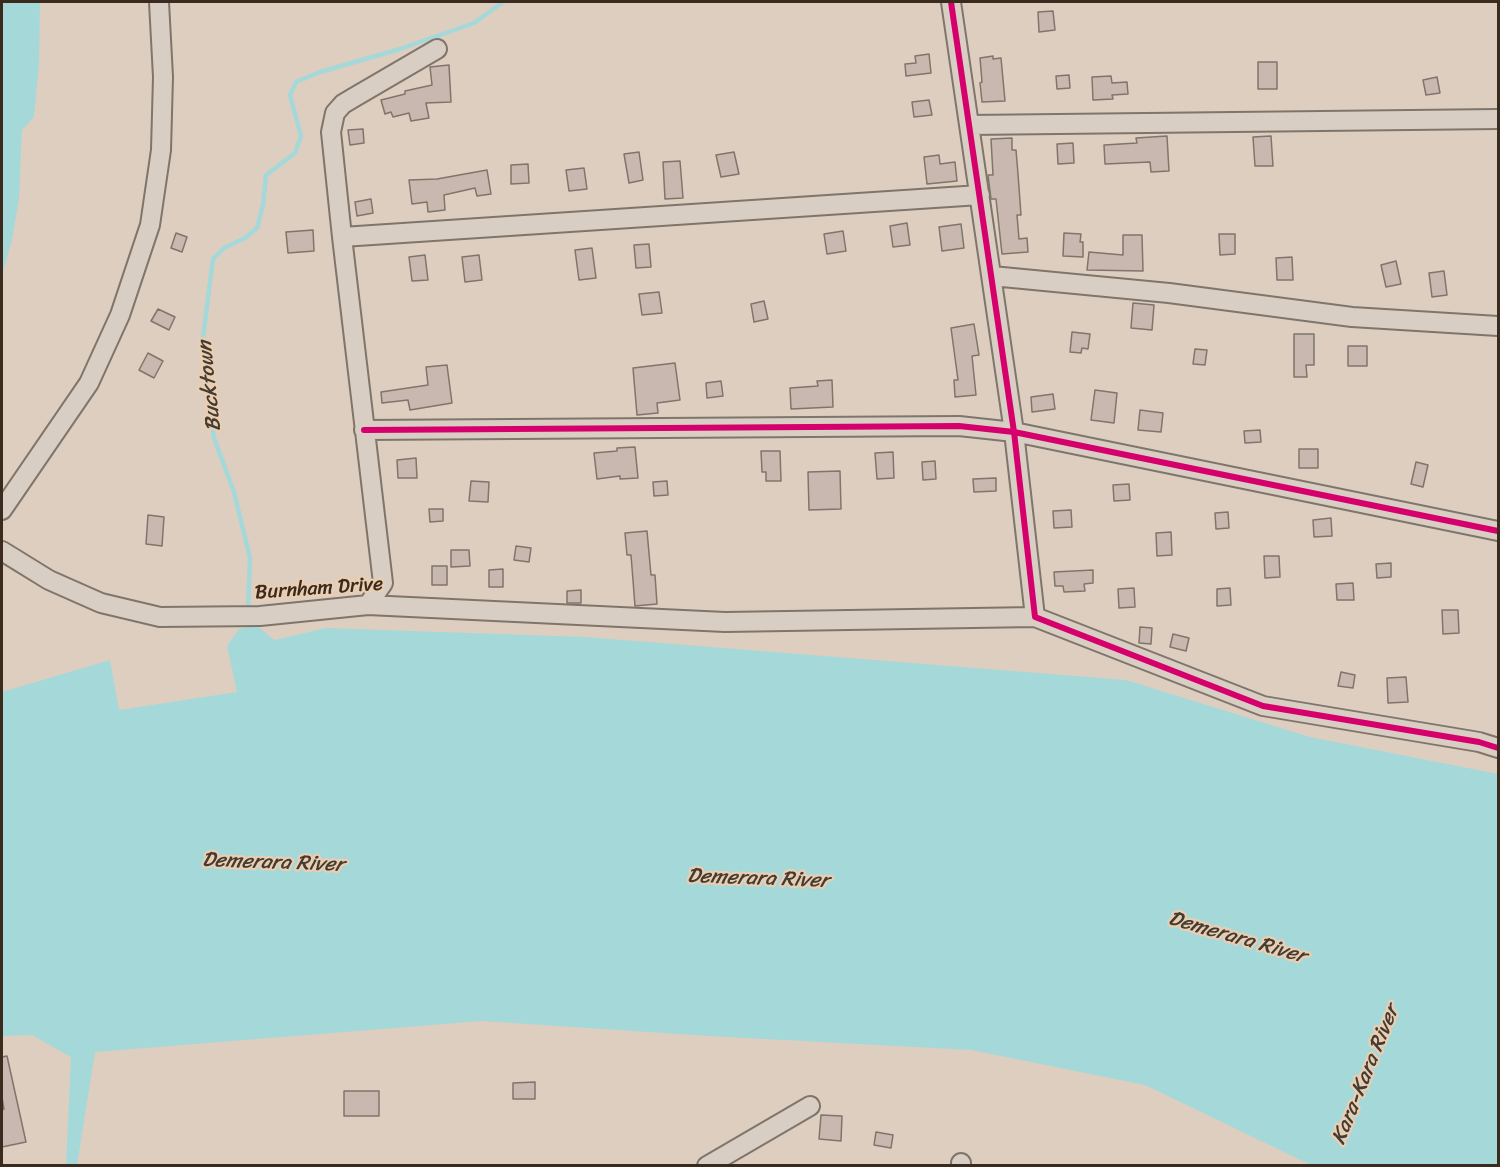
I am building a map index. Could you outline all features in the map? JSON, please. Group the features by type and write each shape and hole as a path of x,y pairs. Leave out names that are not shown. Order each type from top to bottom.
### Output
{"street":[{"path":"2,510 89,383 120,315 150,225 161,150 163,77 159,2"},
{"path":"951,2 1014,432 1035,617 1263,706 1479,742 1498,748"},
{"path":"368,605 383,583 331,144 332,121 335,113 343,104 437,49"},
{"path":"970,125 1498,119"},
{"path":"342,237 980,195"},
{"path":"992,276 1169,293 1352,317 1498,327"},
{"path":"364,430 959,426 1014,432 1498,531"},
{"name":"Burnham Drive","path":"2,551 49,580 101,603 160,617 260,616 368,605 725,622 1035,617"},
{"path":"707,1166 810,1106"}],"water":[{"path":"2,2 40,2 39,62 34,117 22,130 19,198 12,240 2,275"},
{"path":"259,627 274,640 326,628 585,637 1126,680 1310,737 1498,774 1498,1165 1311,1165 1145,1085 971,1050 482,1021 95,1052 77,1165 66,1165 71,1057 32,1035 2,1036 2,692 110,660 119,710 237,692 227,646 239,629"}],"building":[{"path":"1053,11 1055,30 1039,32 1038,12"},
{"path":"929,54 931,73 906,76 905,64 916,63 915,56"},
{"path":"993,56 993,59 1001,58 1005,101 982,102 980,58"},
{"path":"1258,62 1277,62 1277,89 1258,89"},
{"path":"449,65 451,102 426,103 429,118 411,121 409,113 393,117 391,112 385,114 381,100 405,94 405,91 432,85 430,67"},
{"path":"1069,75 1070,88 1057,89 1056,76"},
{"path":"1111,76 1112,83 1127,82 1128,94 1112,95 1113,99 1093,100 1092,77"},
{"path":"1437,77 1440,93 1426,95 1423,80"},
{"path":"929,100 932,115 914,117 912,102"},
{"path":"363,129 364,143 350,145 348,130"},
{"path":"1167,136 1169,171 1151,172 1150,162 1105,164 1104,145 1137,143 1136,138"},
{"path":"1271,136 1273,166 1255,166 1253,137"},
{"path":"1012,138 1012,150 1016,150 1021,215 1017,215 1019,239 1027,238 1028,252 1002,254 996,199 991,199 988,175 993,175 991,139"},
{"path":"1073,143 1074,163 1058,164 1057,144"},
{"path":"639,152 643,180 629,183 624,154"},
{"path":"734,152 739,174 721,177 716,155"},
{"path":"939,155 940,164 955,162 957,181 927,184 924,157"},
{"path":"680,161 683,198 665,199 663,162"},
{"path":"528,164 529,183 511,184 511,165"},
{"path":"584,168 587,189 569,191 566,170"},
{"path":"487,170 491,194 477,196 475,188 444,195 445,210 428,212 427,202 412,204 409,180 437,179"},
{"path":"371,199 373,213 357,216 355,202"},
{"path":"907,223 910,245 893,247 890,226"},
{"path":"961,224 964,248 942,251 939,227"},
{"path":"313,230 314,251 288,253 286,232"},
{"path":"843,231 846,251 827,254 824,234"},
{"path":"176,233 187,237 182,252 171,248"},
{"path":"1064,233 1081,234 1083,257 1063,256"},
{"path":"1219,234 1235,234 1235,254 1220,255"},
{"path":"1123,235 1142,235 1143,271 1087,270 1089,252 1123,255"},
{"path":"649,244 651,267 636,268 634,245"},
{"path":"592,248 596,278 579,280 575,250"},
{"path":"425,255 428,280 412,281 409,257"},
{"path":"479,255 482,280 465,282 462,257"},
{"path":"1292,257 1293,280 1277,280 1276,258"},
{"path":"1396,261 1401,284 1386,287 1381,265"},
{"path":"1444,271 1447,295 1432,297 1429,273"},
{"path":"659,292 662,313 642,315 639,294"},
{"path":"764,301 768,319 754,322 751,304"},
{"path":"1133,303 1154,305 1152,330 1131,328"},
{"path":"158,309 175,317 169,330 151,321"},
{"path":"974,324 979,355 972,356 976,395 955,397 954,380 958,380 951,328"},
{"path":"1072,332 1090,334 1088,349 1082,348 1081,353 1070,352"},
{"path":"1294,334 1314,334 1314,365 1306,365 1307,377 1294,377"},
{"path":"1348,346 1367,346 1367,366 1348,366"},
{"path":"1195,349 1207,350 1205,365 1193,364"},
{"path":"148,353 163,361 154,378 139,370"},
{"path":"675,363 680,400 657,403 658,413 637,415 633,368"},
{"path":"447,365 452,403 410,410 408,400 382,403 381,392 428,385 426,367"},
{"path":"832,380 833,407 791,409 790,388 818,386 817,381"},
{"path":"721,381 723,396 707,398 706,383"},
{"path":"1095,390 1117,393 1114,423 1091,420"},
{"path":"1053,394 1055,409 1032,412 1031,397"},
{"path":"1140,410 1163,413 1161,432 1138,430"},
{"path":"1260,430 1261,442 1245,443 1244,431"},
{"path":"635,447 638,478 620,479 620,476 597,479 594,453"},
{"path":"1299,449 1318,449 1318,468 1299,468"},
{"path":"761,451 780,451 781,481 766,481 766,472 762,472"},
{"path":"893,452 894,478 877,479 875,453"},
{"path":"416,458 417,478 398,478 397,460"},
{"path":"935,461 936,479 923,480 922,462"},
{"path":"1416,462 1428,465 1423,487 1411,484"},
{"path":"840,471 841,509 809,510 808,472"},
{"path":"996,478 996,491 974,492 973,479"},
{"path":"471,481 489,482 488,502 469,501"},
{"path":"667,481 668,495 654,496 653,482"},
{"path":"1129,484 1130,500 1114,501 1113,485"},
{"path":"429,509 443,509 443,521 430,522"},
{"path":"1071,510 1072,527 1054,528 1053,511"},
{"path":"1228,512 1229,528 1216,529 1215,513"},
{"path":"148,515 164,517 162,546 146,544"},
{"path":"1331,518 1332,536 1314,537 1313,520"},
{"path":"647,531 651,575 655,575 657,604 635,606 631,555 627,555 625,533"},
{"path":"1171,532 1172,555 1157,556 1156,533"},
{"path":"516,546 531,548 529,562 514,560"},
{"path":"451,550 469,550 470,566 451,567"},
{"path":"1264,556 1279,556 1280,577 1265,578"},
{"path":"1391,563 1391,577 1377,578 1376,564"},
{"path":"432,566 447,566 447,585 432,585"},
{"path":"503,569 503,587 489,587 489,570"},
{"path":"1093,570 1093,583 1084,584 1085,591 1064,592 1063,586 1055,586 1054,572"},
{"path":"1353,583 1354,600 1337,600 1336,584"},
{"path":"1134,588 1135,607 1119,608 1118,589"},
{"path":"1230,588 1231,605 1217,606 1217,589"},
{"path":"581,590 581,603 567,603 567,591"},
{"path":"1442,610 1458,610 1459,633 1443,634"},
{"path":"1140,627 1152,628 1151,644 1139,643"},
{"path":"1173,634 1189,638 1186,651 1170,647"},
{"path":"1341,672 1355,675 1353,688 1338,686"},
{"path":"1406,677 1408,702 1388,703 1387,678"},
{"path":"7,1056 26,1142 2,1147 2,1110 4,1109 2,1057"},
{"path":"535,1082 535,1099 513,1099 513,1083"},
{"path":"344,1091 379,1091 379,1116 344,1116"},
{"path":"821,1115 842,1116 841,1141 819,1139"},
{"path":"876,1132 893,1135 891,1148 874,1145"}],"waterway":[{"name":"Bucktown","path":"248,613 250,558 234,492 214,438 202,345 213,259 224,248 245,238 257,228 263,205 266,175 295,153 301,136 290,95 296,82 320,72 400,49 474,23 503,2"}],"cycle path":[{"path":"951,2 1014,432 1035,617 1263,706 1479,742 1498,748"},
{"path":"364,430 959,426 1014,432 1498,531"}],"water label":[{"name":"Demerara River","path":"273,863"},
{"name":"Demerara River","path":"758,879"},
{"name":"Demerara River","path":"1237,938"},
{"name":"Kara-Kara River","path":"1366,1075"}]}
